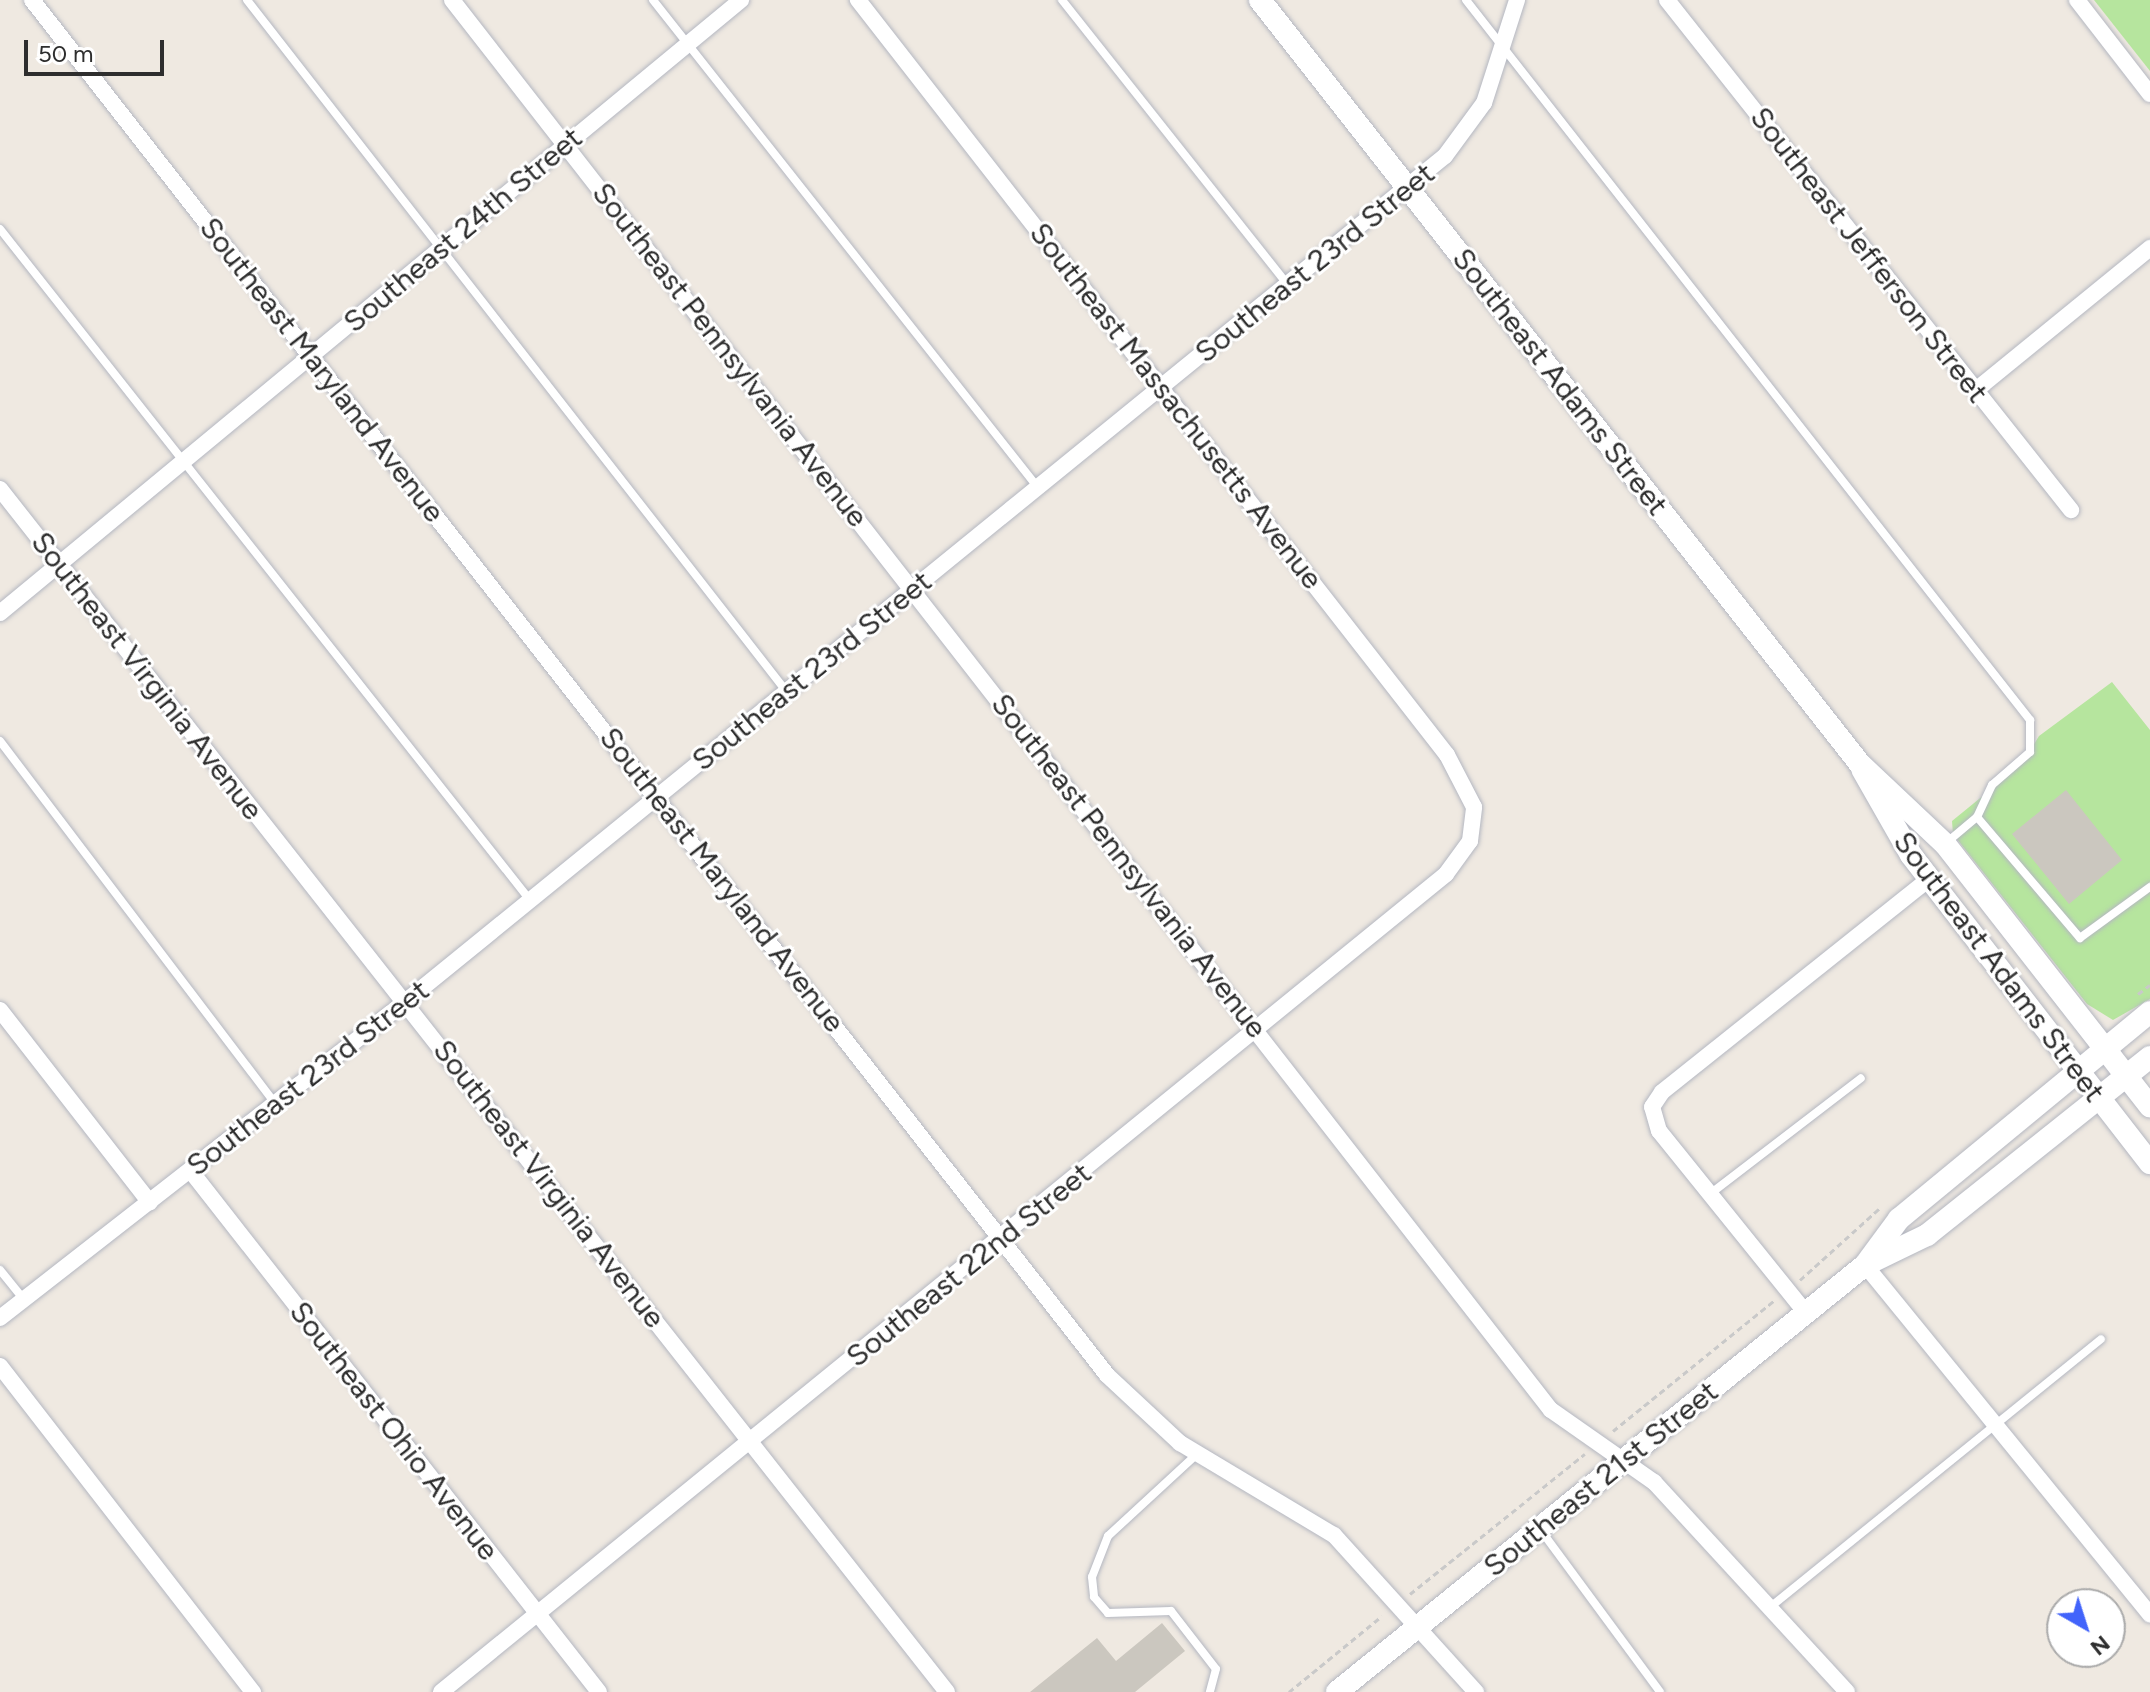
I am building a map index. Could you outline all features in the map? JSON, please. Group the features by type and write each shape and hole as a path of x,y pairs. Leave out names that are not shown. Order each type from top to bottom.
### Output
{"main road":[{"name":"Southeast Adams Street","path":"1260,0 1860,764 1945,844 2150,1106"},
{"name":"Southeast Adams Street","path":"1860,764 1880,809 1929,879 2150,1163"},
{"name":"Southeast 21st Street","path":"1865,1265 1899,1219 2150,1012"},
{"name":"Southeast 21st Street","path":"1337,1692 1865,1265 1927,1235 2150,1057"}],"street":[{"name":"Southeast Maryland Avenue","path":"32,0 1124,1394 1197,1454 1302,1511 1420,1626 1476,1692"},
{"name":"Southeast Pennsylvania Avenue","path":"452,0 1551,1410 1699,1526 1768,1610 1847,1692"},
{"name":"Southeast 24th Street","path":"0,613 741,0"},
{"name":"Southeast Massachusetts Avenue","path":"858,0 1447,755 1469,789 1474,821"},
{"name":"Southeast 23rd Street","path":"0,1318 405,1002 1408,188 1465,133 1503,47 1517,0"},
{"name":"Southeast Jefferson Street","path":"1667,0 2071,510"},
{"path":"2077,0 2150,94"},
{"path":"1976,390 2150,248"},
{"name":"Southeast Virginia Avenue","path":"0,489 947,1692"},
{"name":"Southeast 22nd Street","path":"441,1692 1003,1239 1255,1028 1454,867 1474,821"},
{"path":"1806,1313 1653,1121 1662,1092 1929,879"},
{"path":"0,1010 150,1203"},
{"name":"Southeast Ohio Avenue","path":"190,1170 599,1692"},
{"path":"1865,1265 2150,1614"},
{"path":"0,1366 253,1692"}],"lane":[{"path":"247,0 786,691"},
{"path":"653,0 1039,489"},
{"path":"1062,0 1288,285"},
{"path":"1466,0 2030,720 2030,752 1992,785 1977,817 1945,844"},
{"path":"0,229 530,900"},
{"path":"0,741 275,1103"},
{"path":"1977,817 2080,938 2150,887"},
{"path":"1710,1194 1861,1078"},
{"path":"0,1270 24,1300"},
{"path":"1768,1610 1997,1427 2101,1339"},
{"path":"1197,1454 1108,1536 1092,1577 1094,1597 1108,1613 1171,1611 1216,1669 1210,1692"},
{"path":"1539,1529 1660,1692"}],"path":[{"path":"2129,1002 2150,985"},
{"path":"1289,1692 1788,1289 1893,1197"}],"green space":[{"path":"2094,0 2150,0 2150,71"},
{"path":"2112,682 2150,730 2150,999 2113,1020 2087,1004 1953,834 1952,821 2022,764 2039,736"}],"building":[{"path":"2066,790 2122,860 2069,904 2012,834"},
{"path":"1162,1623 1185,1651 1135,1692 1030,1692 1097,1638 1116,1661"}]}
